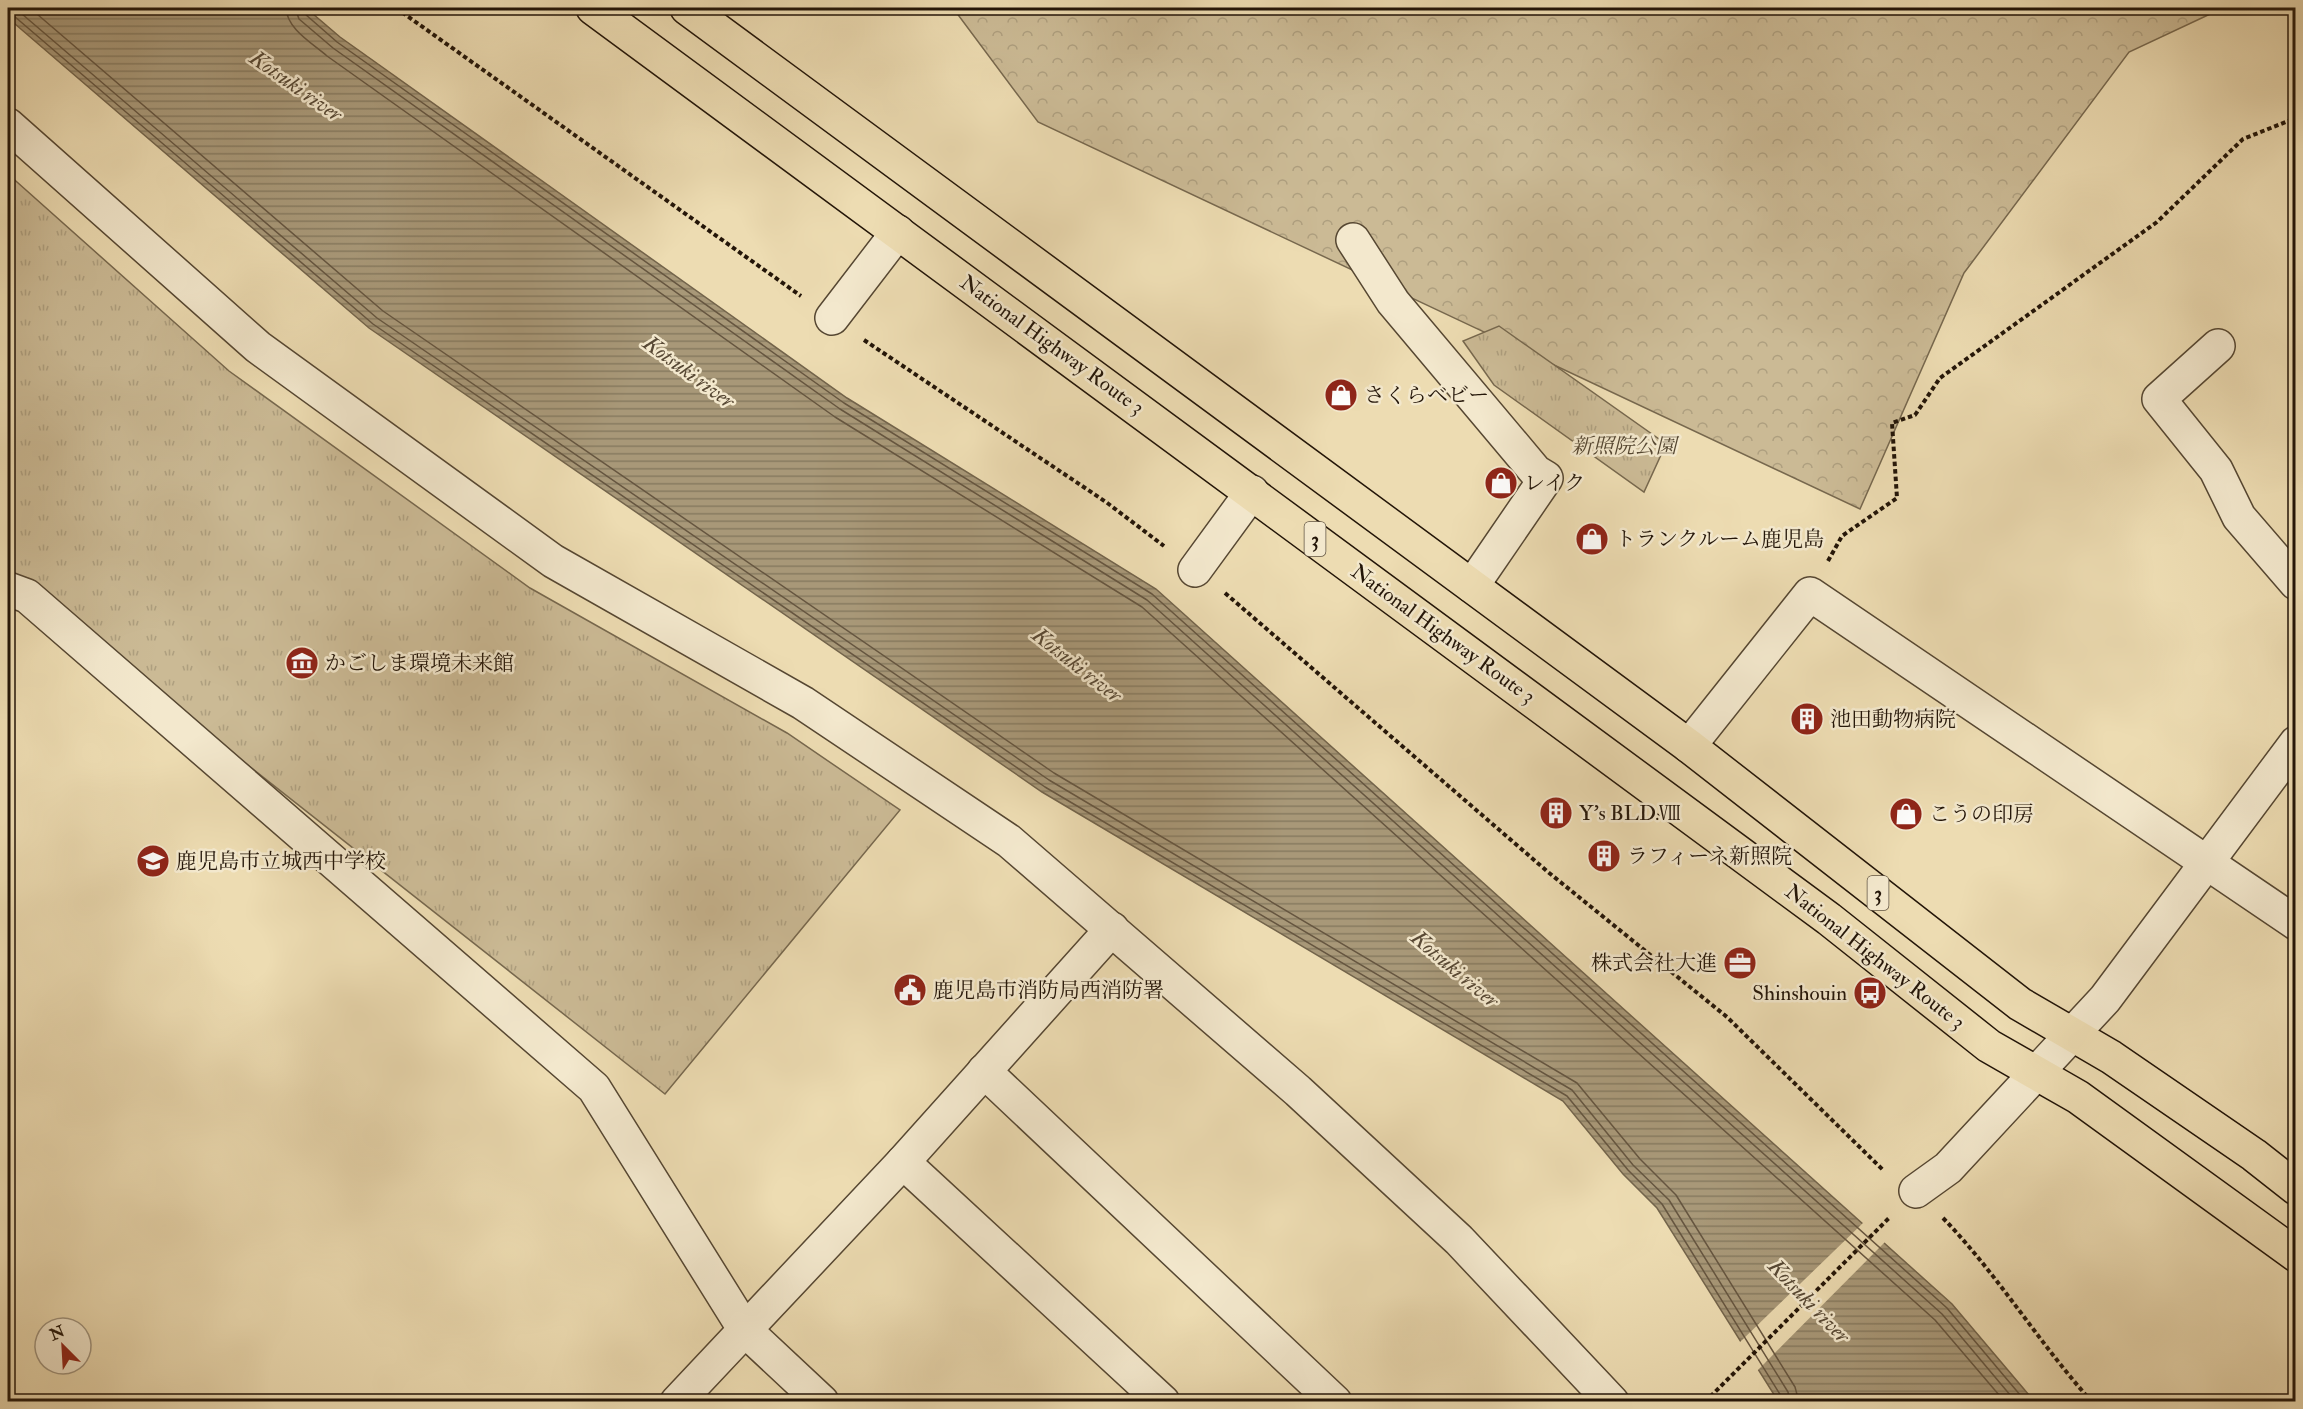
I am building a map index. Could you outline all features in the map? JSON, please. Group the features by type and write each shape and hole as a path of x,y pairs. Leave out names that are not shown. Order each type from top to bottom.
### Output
{"highway":[{"name":"National Highway Route 3","path":"593,8 1829,919 1989,1046 2078,1097 2295,1255"},
{"name":"3","path":"687,8 1689,746 2020,1004 2111,1057 2254,1155 2295,1188"}],"street":[{"path":"8,125 258,346 553,561 803,703 1010,841 1298,1091 1459,1240 1612,1401"},
{"path":"832,318 898,232"},
{"path":"1353,240 1393,302 1536,472 1545,478 1472,586"},
{"path":"2218,346 2159,399 2216,470 2239,517 2295,582"},
{"path":"1195,570 1252,492"},
{"path":"8,589 27,596 594,1088 745,1330 822,1401"},
{"path":"1689,746 1810,594 2295,923"},
{"path":"1916,1191 1948,1167 2105,999 2295,743"},
{"path":"676,1401 903,1162 1112,928"},
{"path":"984,1071 1335,1401"},
{"path":"903,1162 1163,1401"}],"path":[{"path":"396,8 832,318 1106,502 1195,570 1293,651 1548,872 1727,1017"},
{"path":"1810,594 1842,536 1897,498 1892,423 1915,415 1940,378 2157,222 2243,139 2295,118"},
{"path":"1705,1401 1916,1191"}],"green space":[{"path":"953,8 2223,8 2129,52 1964,273 1860,509 1038,122"},
{"path":"8,174 229,371 530,588 787,733 900,810 665,1094 8,576"},
{"name":"新照院公園","path":"1499,326 1666,444 1644,492 1494,385 1463,341"}],"water":[{"name":"Kotsuki river","path":"8,8 306,8 340,37 847,398 1156,589 1952,1304 2034,1401 1778,1401 1657,1208 1623,1174 1563,1101 1042,792 369,328 8,18"}],"pier":[{"path":"1864,1222 1886,1241 1756,1372 1738,1344"}],"place":[{"name":"さくらベビー","path":"1341,395"},
{"name":"レイク","path":"1501,483"},
{"name":"トランクルーム鹿児島","path":"1592,539"},
{"name":"かごしま環境未来館","path":"302,663"},
{"name":"池田動物病院","path":"1807,719"},
{"name":"Y's BLD.Ⅷ","path":"1556,813"},
{"name":"こうの印房","path":"1906,814"},
{"name":"ラフィーネ新照院","path":"1604,856"},
{"name":"鹿児島市立城西中学校","path":"153,861"},
{"name":"株式会社大進","path":"1740,963"},
{"name":"鹿児島市消防局西消防署","path":"910,990"},
{"name":"Shinshouin","path":"1870,993"}]}
